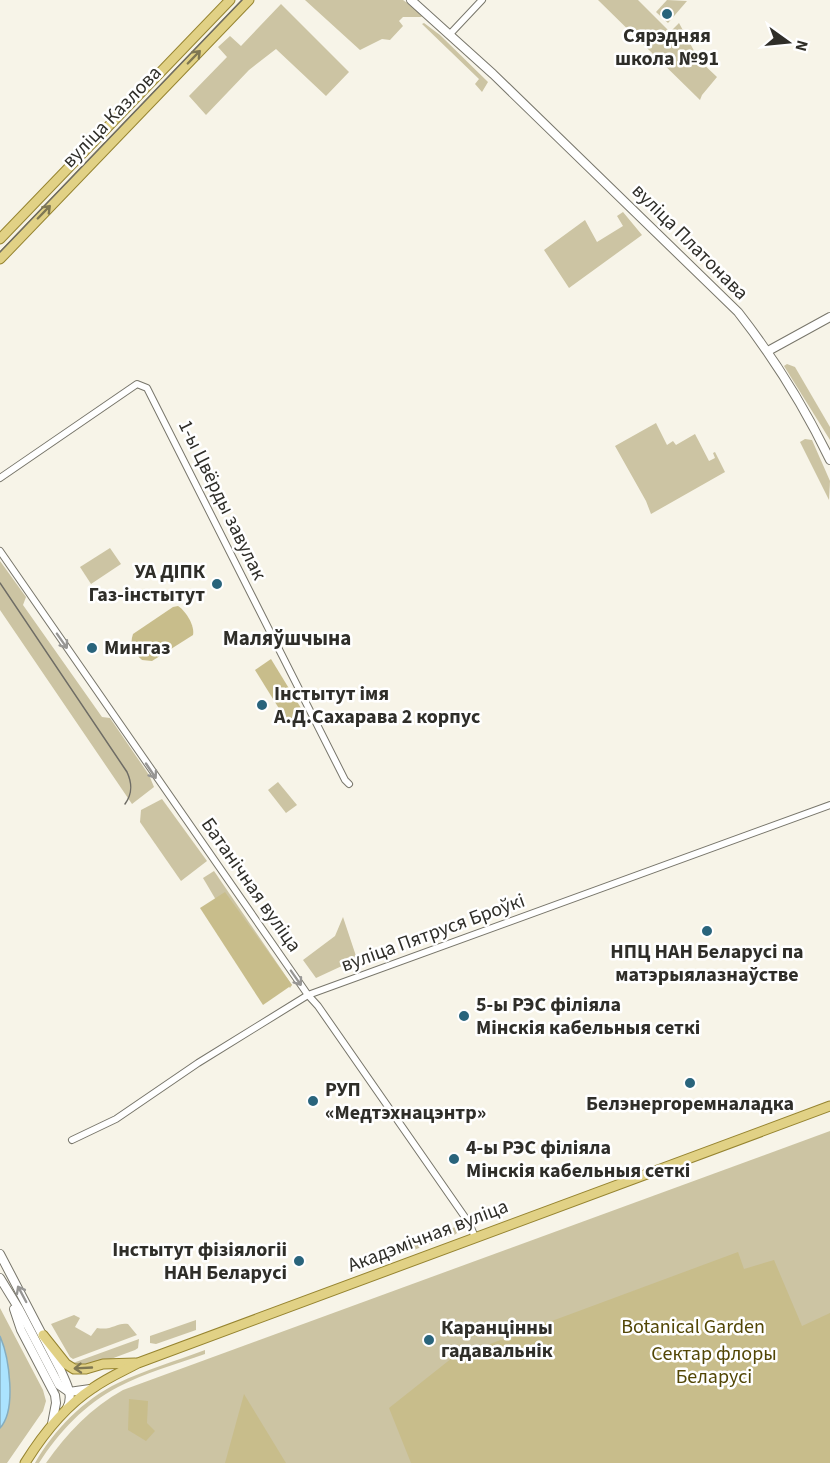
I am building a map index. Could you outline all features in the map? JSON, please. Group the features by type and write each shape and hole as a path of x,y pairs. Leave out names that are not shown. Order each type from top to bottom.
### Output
{"main road":[{"name":"вуліца Казлова","path":"0,239 230,0"},
{"name":"вуліца Казлова","path":"0,258 249,0"},
{"name":"вуліца Платонава","path":"411,0 451,33"},
{"name":"вуліца Платонава","path":"418,0 738,312 768,351 816,431 830,460"},
{"name":"Акадэмічная вуліца","path":"25,1463 52,1424 68,1408 93,1388 138,1363 830,1107"},
{"path":"0,1254 43,1335 69,1392 68,1408"},
{"path":"0,1278 59,1385 69,1392 93,1388"},
{"path":"9,1295 21,1330 55,1395 56,1403 52,1424"},
{"path":"43,1335 66,1364 74,1369 86,1369 103,1364 138,1363"}],"street":[{"path":"451,33 482,0"},
{"path":"768,351 830,317"},
{"name":"1-ы Цвёрды завулак","path":"0,478 137,384 147,388 349,784"},
{"name":"Батанічная вуліца","path":"0,551 469,1223 475,1237"},
{"name":"вуліца Пятруся Броўкі","path":"72,1140 116,1119 189,1069 308,995 830,805"}],"green space":[{"path":"305,0 403,0 424,15 403,17 399,21 403,26 390,40 382,39 360,50"},
{"path":"598,0 638,0 670,32 679,23 699,60 717,77 700,100"},
{"path":"667,0 687,1 668,23 656,12"},
{"path":"281,4 349,72 326,96 276,49 249,70 206,115 189,96 227,57 218,47 230,36 241,46"},
{"path":"424,23 440,35 488,82 482,92 475,84 479,79 422,24"},
{"path":"623,212 642,235 569,288 544,250 585,220 597,242 623,226 617,216"},
{"path":"787,364 795,367 830,427 830,440 784,366"},
{"path":"656,423 667,445 673,441 676,445 695,434 709,461 715,458 713,453 715,452 725,472 651,514 615,446"},
{"path":"805,439 812,440 830,481 829,500 800,442"},
{"path":"110,548 121,564 91,584 80,567"},
{"path":"0,561 26,597 23,605 102,717 110,718 149,775 154,787 132,804 0,610"},
{"path":"178,606 189,619 193,627 193,635 152,661 142,660 133,648 133,634"},
{"path":"271,659 304,713 288,723 255,670"},
{"path":"278,782 297,805 286,813 268,790"},
{"path":"162,799 207,861 181,881 140,822 141,810"},
{"path":"214,871 292,985 290,988 216,900 203,878"},
{"path":"225,892 292,985 263,1005 200,908"},
{"path":"343,917 357,959 316,978 303,960 335,936"},
{"name":"Botanical Garden","path":"830,1131 830,1463 46,1463 80,1422 123,1390"},
{"path":"458,1226 459,1230 456,1234 411,1251 409,1244"},
{"name":"Сектар флоры Беларусі","path":"738,1252 744,1269 774,1260 802,1326 830,1313 830,1463 411,1463 389,1408 452,1358"},
{"path":"0,1308 43,1390 46,1401 43,1411 7,1463 0,1463 0,1428 6,1419 9,1381 6,1354 0,1336"},
{"path":"74,1315 80,1318 75,1327 91,1336 97,1328 124,1324 128,1324 137,1335 73,1359 51,1324"},
{"path":"196,1320 196,1330 156,1344 150,1343 150,1336"},
{"path":"139,1339 138,1348 135,1350 100,1363 73,1366 67,1360 73,1363"},
{"path":"205,1350 205,1354 139,1377 95,1401 55,1441 39,1463 35,1463 60,1428 81,1407 105,1390 128,1378"},
{"path":"244,1394 286,1463 225,1463"},
{"path":"129,1399 148,1401 147,1423 155,1431 146,1441 128,1430"}],"water":[{"path":"0,1336 6,1357 10,1397 5,1420 0,1428"}],"tram line":[{"path":"0,252 242,0"},
{"path":"0,583 127,772 131,788 125,804"}],"place":[{"name":"Сярэдняя школа №91","path":"667,14"},
{"name":"УА ДІПК Газ-інстытут","path":"217,584"},
{"name":"Мингаз","path":"92,648"},
{"name":"Інстытут імя А.Д.Сахарава 2 корпус","path":"262,705"},
{"name":"НПЦ НАН Беларусі па матэрыялазнаўстве","path":"707,931"},
{"name":"5-ы РЭС філіяла Мінскія кабельныя сеткі","path":"464,1016"},
{"name":"Белэнергоремналадка","path":"690,1083"},
{"name":"РУП «Медтэхнацэнтр»","path":"313,1101"},
{"name":"4-ы РЭС філіяла Мінскія кабельныя сеткі","path":"454,1159"},
{"name":"Інстытут фізіялогіі НАН Беларусі","path":"299,1261"},
{"name":"Каранцінны гадавальнік","path":"429,1340"}],"district":[{"name":"Маляўшчына","path":"287,638"}]}
